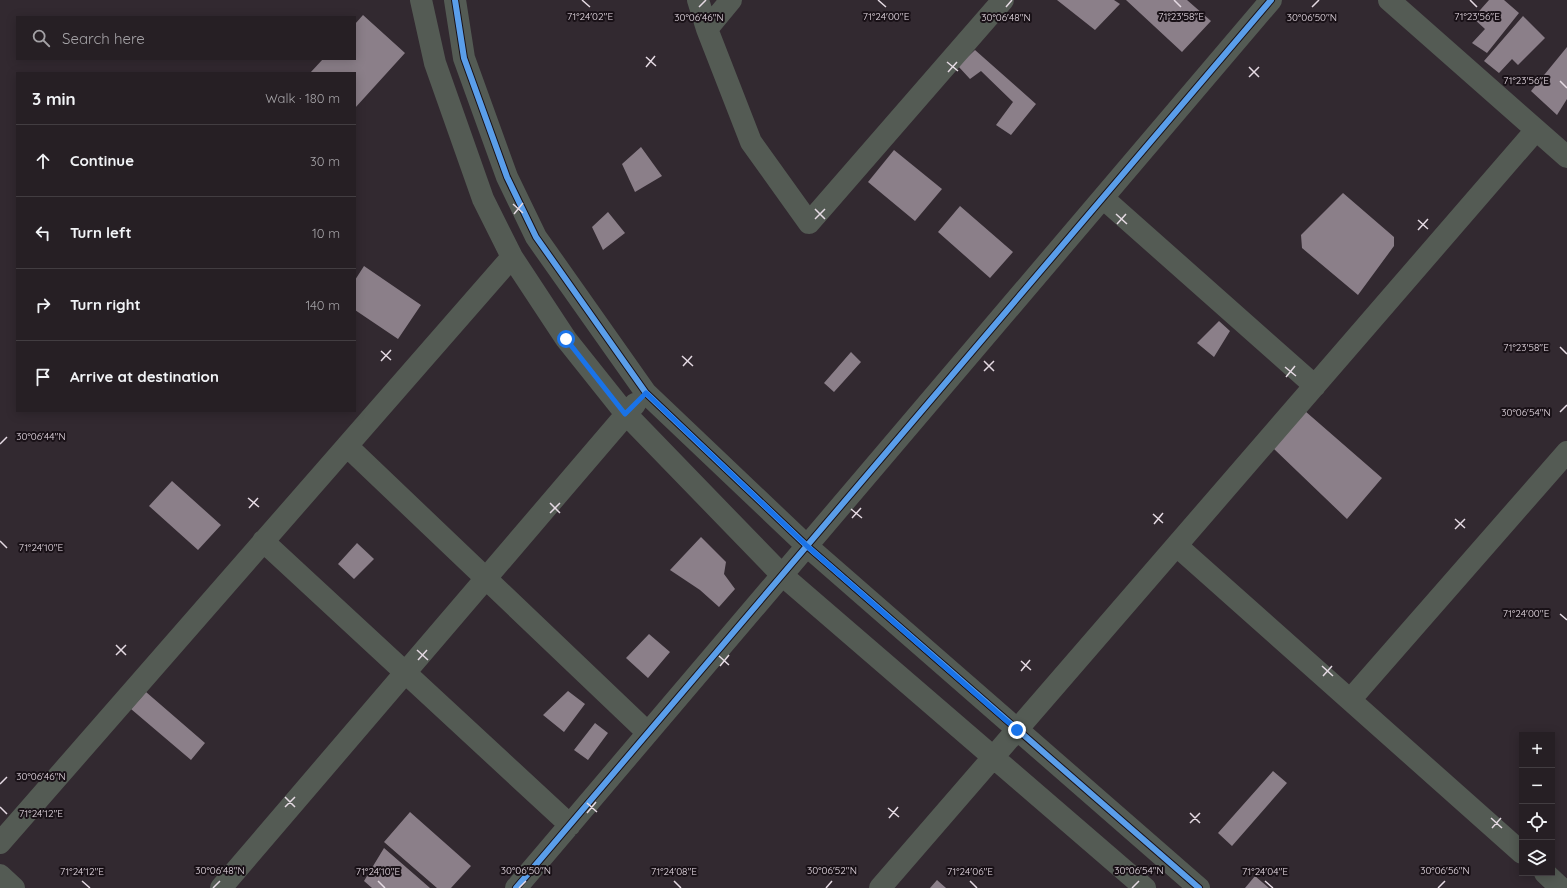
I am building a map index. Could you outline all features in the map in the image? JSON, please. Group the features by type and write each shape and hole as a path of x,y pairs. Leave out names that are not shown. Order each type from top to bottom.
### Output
{"street":[{"path":"421,0 435,63 483,199 512,257 566,339 625,414 782,575 1145,888"},
{"path":"455,0 464,58 510,183 536,237 646,393 807,546 1199,888"},
{"path":"698,0 707,29 751,142 809,223 1003,0"},
{"path":"707,29 731,0"},
{"path":"516,888 1271,0"},
{"path":"1389,0 1567,157"},
{"path":"880,888 1536,130"},
{"path":"1103,198 1315,386"},
{"path":"0,843 512,257"},
{"path":"221,888 625,414 646,393"},
{"path":"347,446 648,733"},
{"path":"1350,700 1567,452"},
{"path":"263,541 570,825"},
{"path":"1176,546 1519,850"},
{"path":"0,875 14,888"},
{"path":"1548,876 1562,888"}],"building":[{"path":"1057,0 1114,0 1120,4 1095,30"},
{"path":"1126,0 1187,0 1211,21 1182,52"},
{"path":"1489,0 1504,0 1519,13 1487,53 1472,43 1485,29 1473,18"},
{"path":"363,15 405,53 356,107 356,72 311,72 322,60 356,60 356,23"},
{"path":"1523,16 1545,38 1518,65 1512,59 1499,73 1484,61"},
{"path":"1567,47 1567,99 1557,115 1531,91"},
{"path":"975,50 1036,104 1011,135 996,125 1013,102 981,71 970,79 958,66"},
{"path":"641,147 662,176 635,192 622,164"},
{"path":"894,150 942,189 915,221 868,182"},
{"path":"1343,193 1394,237 1394,246 1358,295 1302,248 1301,235"},
{"path":"960,206 1013,252 990,278 938,232"},
{"path":"608,212 625,233 603,250 592,227"},
{"path":"364,266 421,305 398,339 356,311 356,278"},
{"path":"1219,321 1230,331 1214,357 1197,343"},
{"path":"851,352 861,362 834,392 824,383"},
{"path":"1305,411 1382,478 1347,519 1273,448"},
{"path":"172,481 221,525 198,550 149,506"},
{"path":"701,537 726,562 724,574 735,589 719,607 700,590 670,570"},
{"path":"357,543 374,559 354,579 338,564"},
{"path":"649,634 670,652 648,678 626,658"},
{"path":"568,691 585,704 564,732 543,715"},
{"path":"146,692 205,743 191,760 131,709"},
{"path":"595,723 608,733 588,760 574,750"},
{"path":"1273,771 1287,783 1232,846 1218,833"},
{"path":"410,812 471,866 451,888 437,888 384,842"},
{"path":"384,848 430,888 372,888 364,881"},
{"path":"1255,876 1269,888 1245,888"},
{"path":"937,880 946,888 930,888"}],"cycle path":[{"path":"455,0 464,58 507,177 536,237 646,393 807,546 1199,888"},
{"path":"516,888 1271,0"}],"route":[{"path":"566,339 625,414 646,393 807,546 1017,730"}]}
